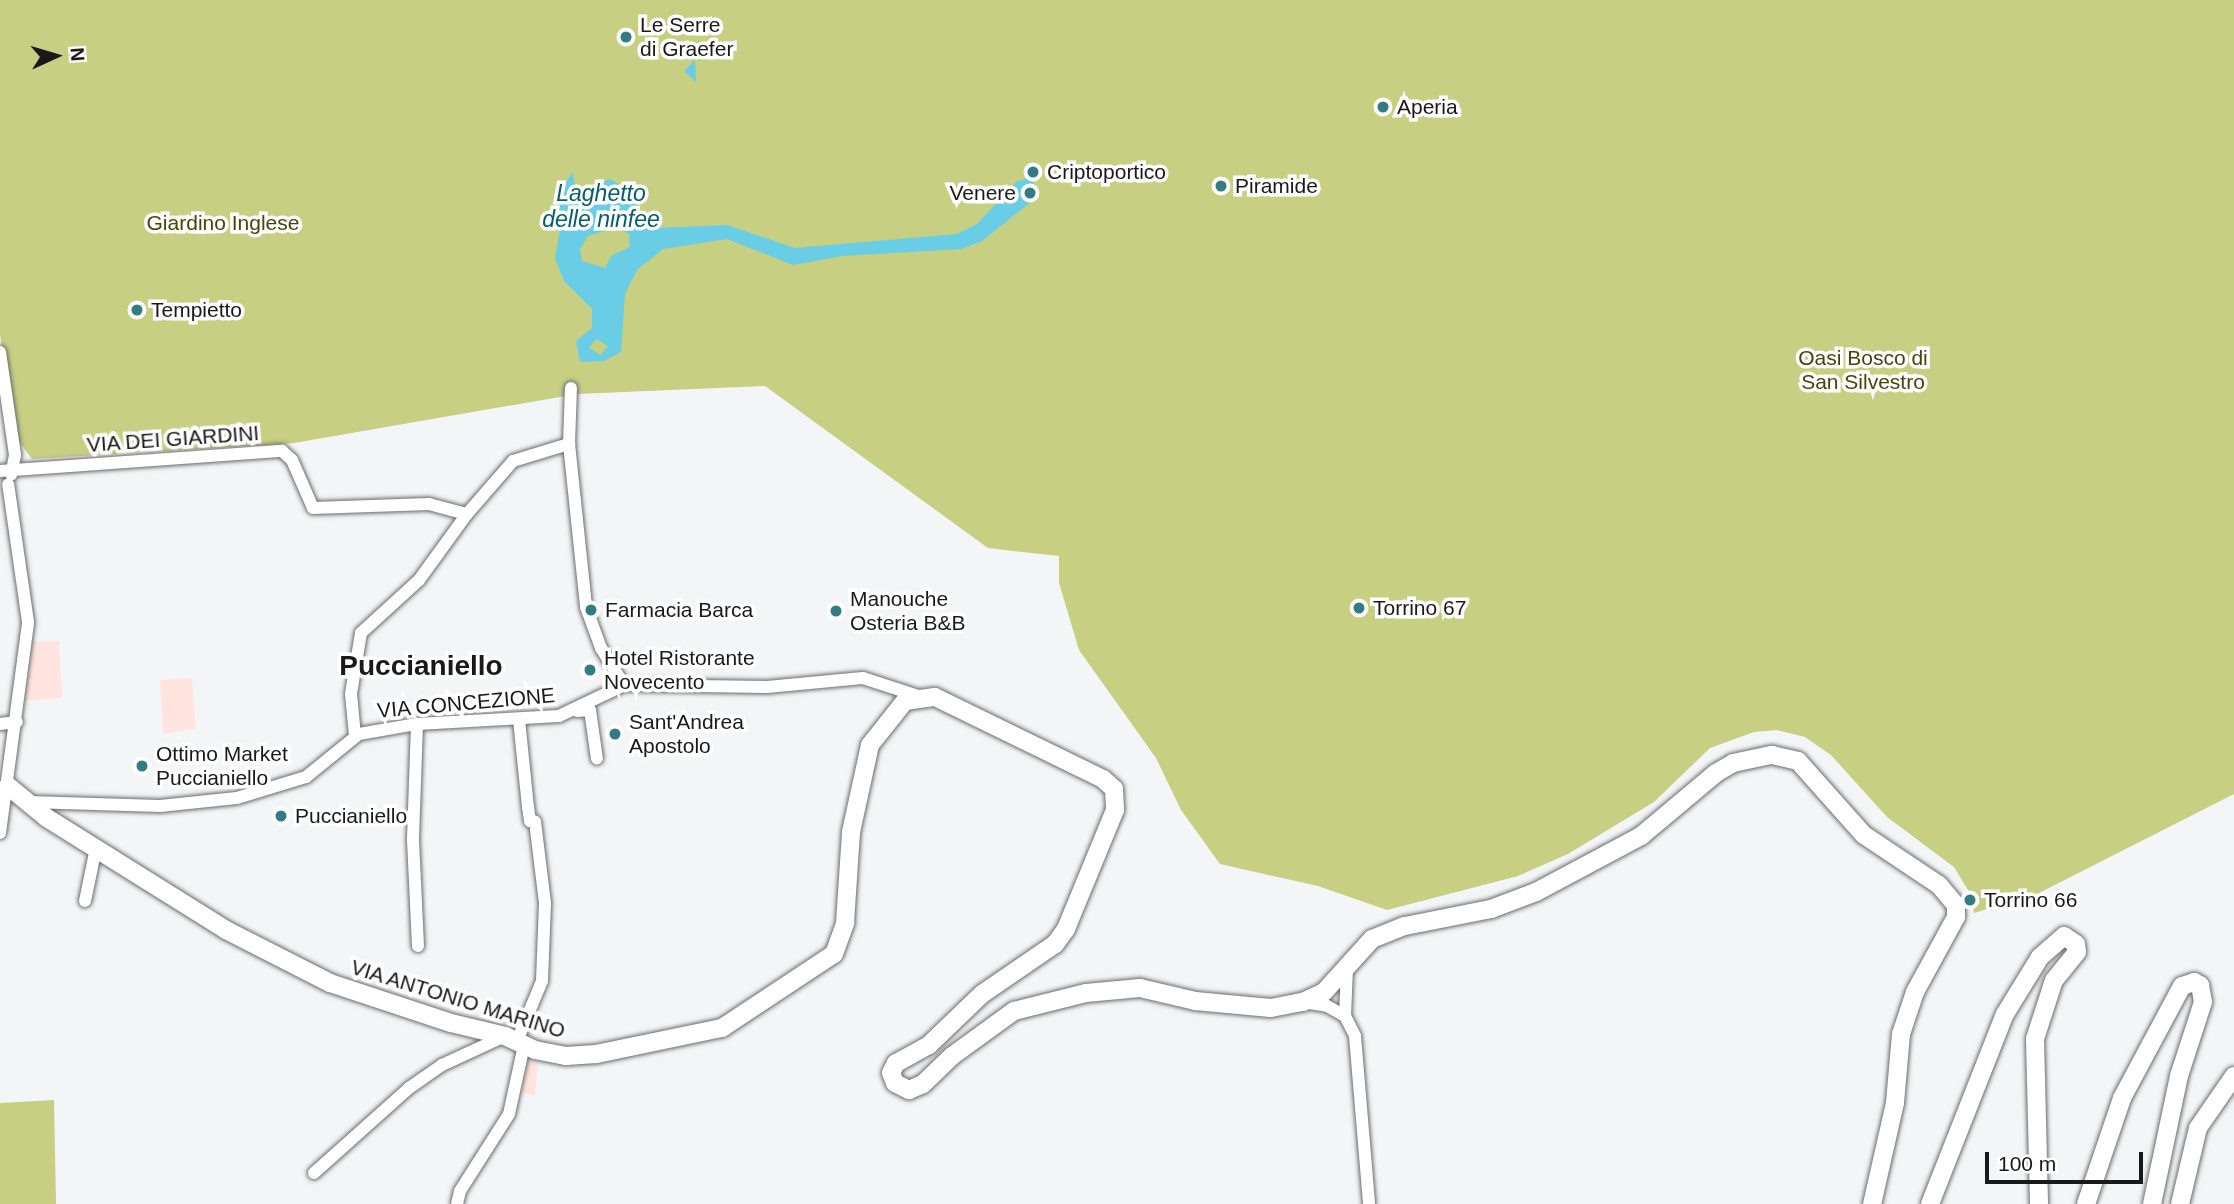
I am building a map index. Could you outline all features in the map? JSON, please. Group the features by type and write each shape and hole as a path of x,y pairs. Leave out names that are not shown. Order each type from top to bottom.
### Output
{"street":[{"path":"0,352 15,455 3,474 28,622 17,722 4,784 0,833"},
{"path":"571,388 569,443 586,607 601,648 624,685"},
{"path":"355,736 351,694 361,633 419,580 467,514 513,461 569,443"},
{"name":"VIA DEI GIARDINI","path":"3,474 282,451 292,460 313,508 429,504 467,514"},
{"name":"VIA CONCEZIONE","path":"26,802 160,806 237,798 306,776 355,736 417,724 520,720 570,712 624,685 767,687 863,678 918,696"},
{"path":"918,696 935,697 971,712 1103,779 1114,789 1115,810 1066,929 1055,944 982,994 929,1045 896,1063 891,1073 895,1083 909,1090 923,1084 953,1056 1014,1011 1086,993 1140,988 1195,1001 1271,1008 1303,1002 1324,992 1372,939 1405,926 1492,909 1578,872 1641,836 1733,763 1773,755 1798,761 1864,835 1939,885 1956,905 1956,917 1915,992 1901,1034 1895,1103 1872,1204"},
{"name":"VIA ANTONIO MARINO","path":"4,784 26,802 96,848 254,946 330,983 392,1000 451,1023 566,1056 596,1054 713,1031 834,954 845,923 861,771 878,734 905,701 918,696"},
{"path":"570,712 590,710 597,759"},
{"path":"457,1204 460,1191 509,1114 515,1040 542,981 545,903 535,822 530,821 528,807 520,720"},
{"path":"0,723 17,722"},
{"path":"417,724 413,840 418,946"},
{"path":"85,901 96,848"},
{"path":"1930,1204 2005,1014 2040,957 2064,936 2076,944 2077,953 2054,980 2035,1040 2039,1204"},
{"path":"1348,964 1345,1016 1355,1036 1369,1204"},
{"path":"2086,1204 2122,1098 2182,986 2194,982 2200,985 2203,1002 2179,1076 2152,1204"},
{"path":"1303,1002 1327,1006 1345,1016"},
{"path":"314,1173 424,1077 515,1040"},
{"path":"2180,1204 2198,1128 2234,1076"}],"shaded area":[{"path":"59,641 62,698 20,701 26,642"},
{"path":"192,678 196,729 163,734 160,680"},
{"path":"527,1060 538,1062 535,1096 521,1092"}],"green space":[{"name":"Oasi Bosco di San Silvestro","path":"0,0 2234,0 2234,794 2037,894 1974,913 1971,895 1954,867 1887,817 1831,755 1805,737 1777,730 1754,732 1710,748 1654,802 1568,854 1518,876 1387,910 1318,886 1220,864 1181,810 1156,758 1079,650 1059,583 1059,556 988,548 765,386 577,394 294,443 32,459 18,440 0,335"},
{"path":"54,1100 56,1204 0,1204 0,1103"}],"water":[{"path":"695,60 696,82 684,71"},
{"name":"Laghetto delle ninfee","path":"572,172 575,184 582,189 610,179 617,183 656,228 727,225 795,248 957,234 977,224 1017,181 1030,178 1036,188 1032,201 982,241 962,249 842,256 793,265 727,239 663,249 637,270 625,294 621,352 604,361 580,362 576,341 592,328 592,309 564,281 555,258 562,218 557,199","holes":["617,227 629,234 630,247 612,255 605,268 582,261 580,249 588,236","596,339 608,346 601,355 589,348"]}],"place":[{"name":"Le Serre di Graefer","path":"626,37"},
{"name":"Aperia","path":"1383,107"},
{"name":"Criptoportico","path":"1033,172"},
{"name":"Piramide","path":"1221,186"},
{"name":"Venere","path":"1030,193"},
{"name":"Tempietto","path":"137,310"},
{"name":"Torrino 67","path":"1359,608"},
{"name":"Farmacia Barca","path":"591,610"},
{"name":"Manouche Osteria B&B","path":"836,611"},
{"name":"Hotel Ristorante Novecento","path":"590,670"},
{"name":"Sant'Andrea Apostolo","path":"615,734"},
{"name":"Ottimo Market Puccianiello","path":"142,766"},
{"name":"Puccianiello","path":"281,816"},
{"name":"Torrino 66","path":"1970,900"}],"district":[{"name":"Puccianiello","path":"421,666"}],"park label":[{"name":"Giardino Inglese","path":"223,223"}]}
